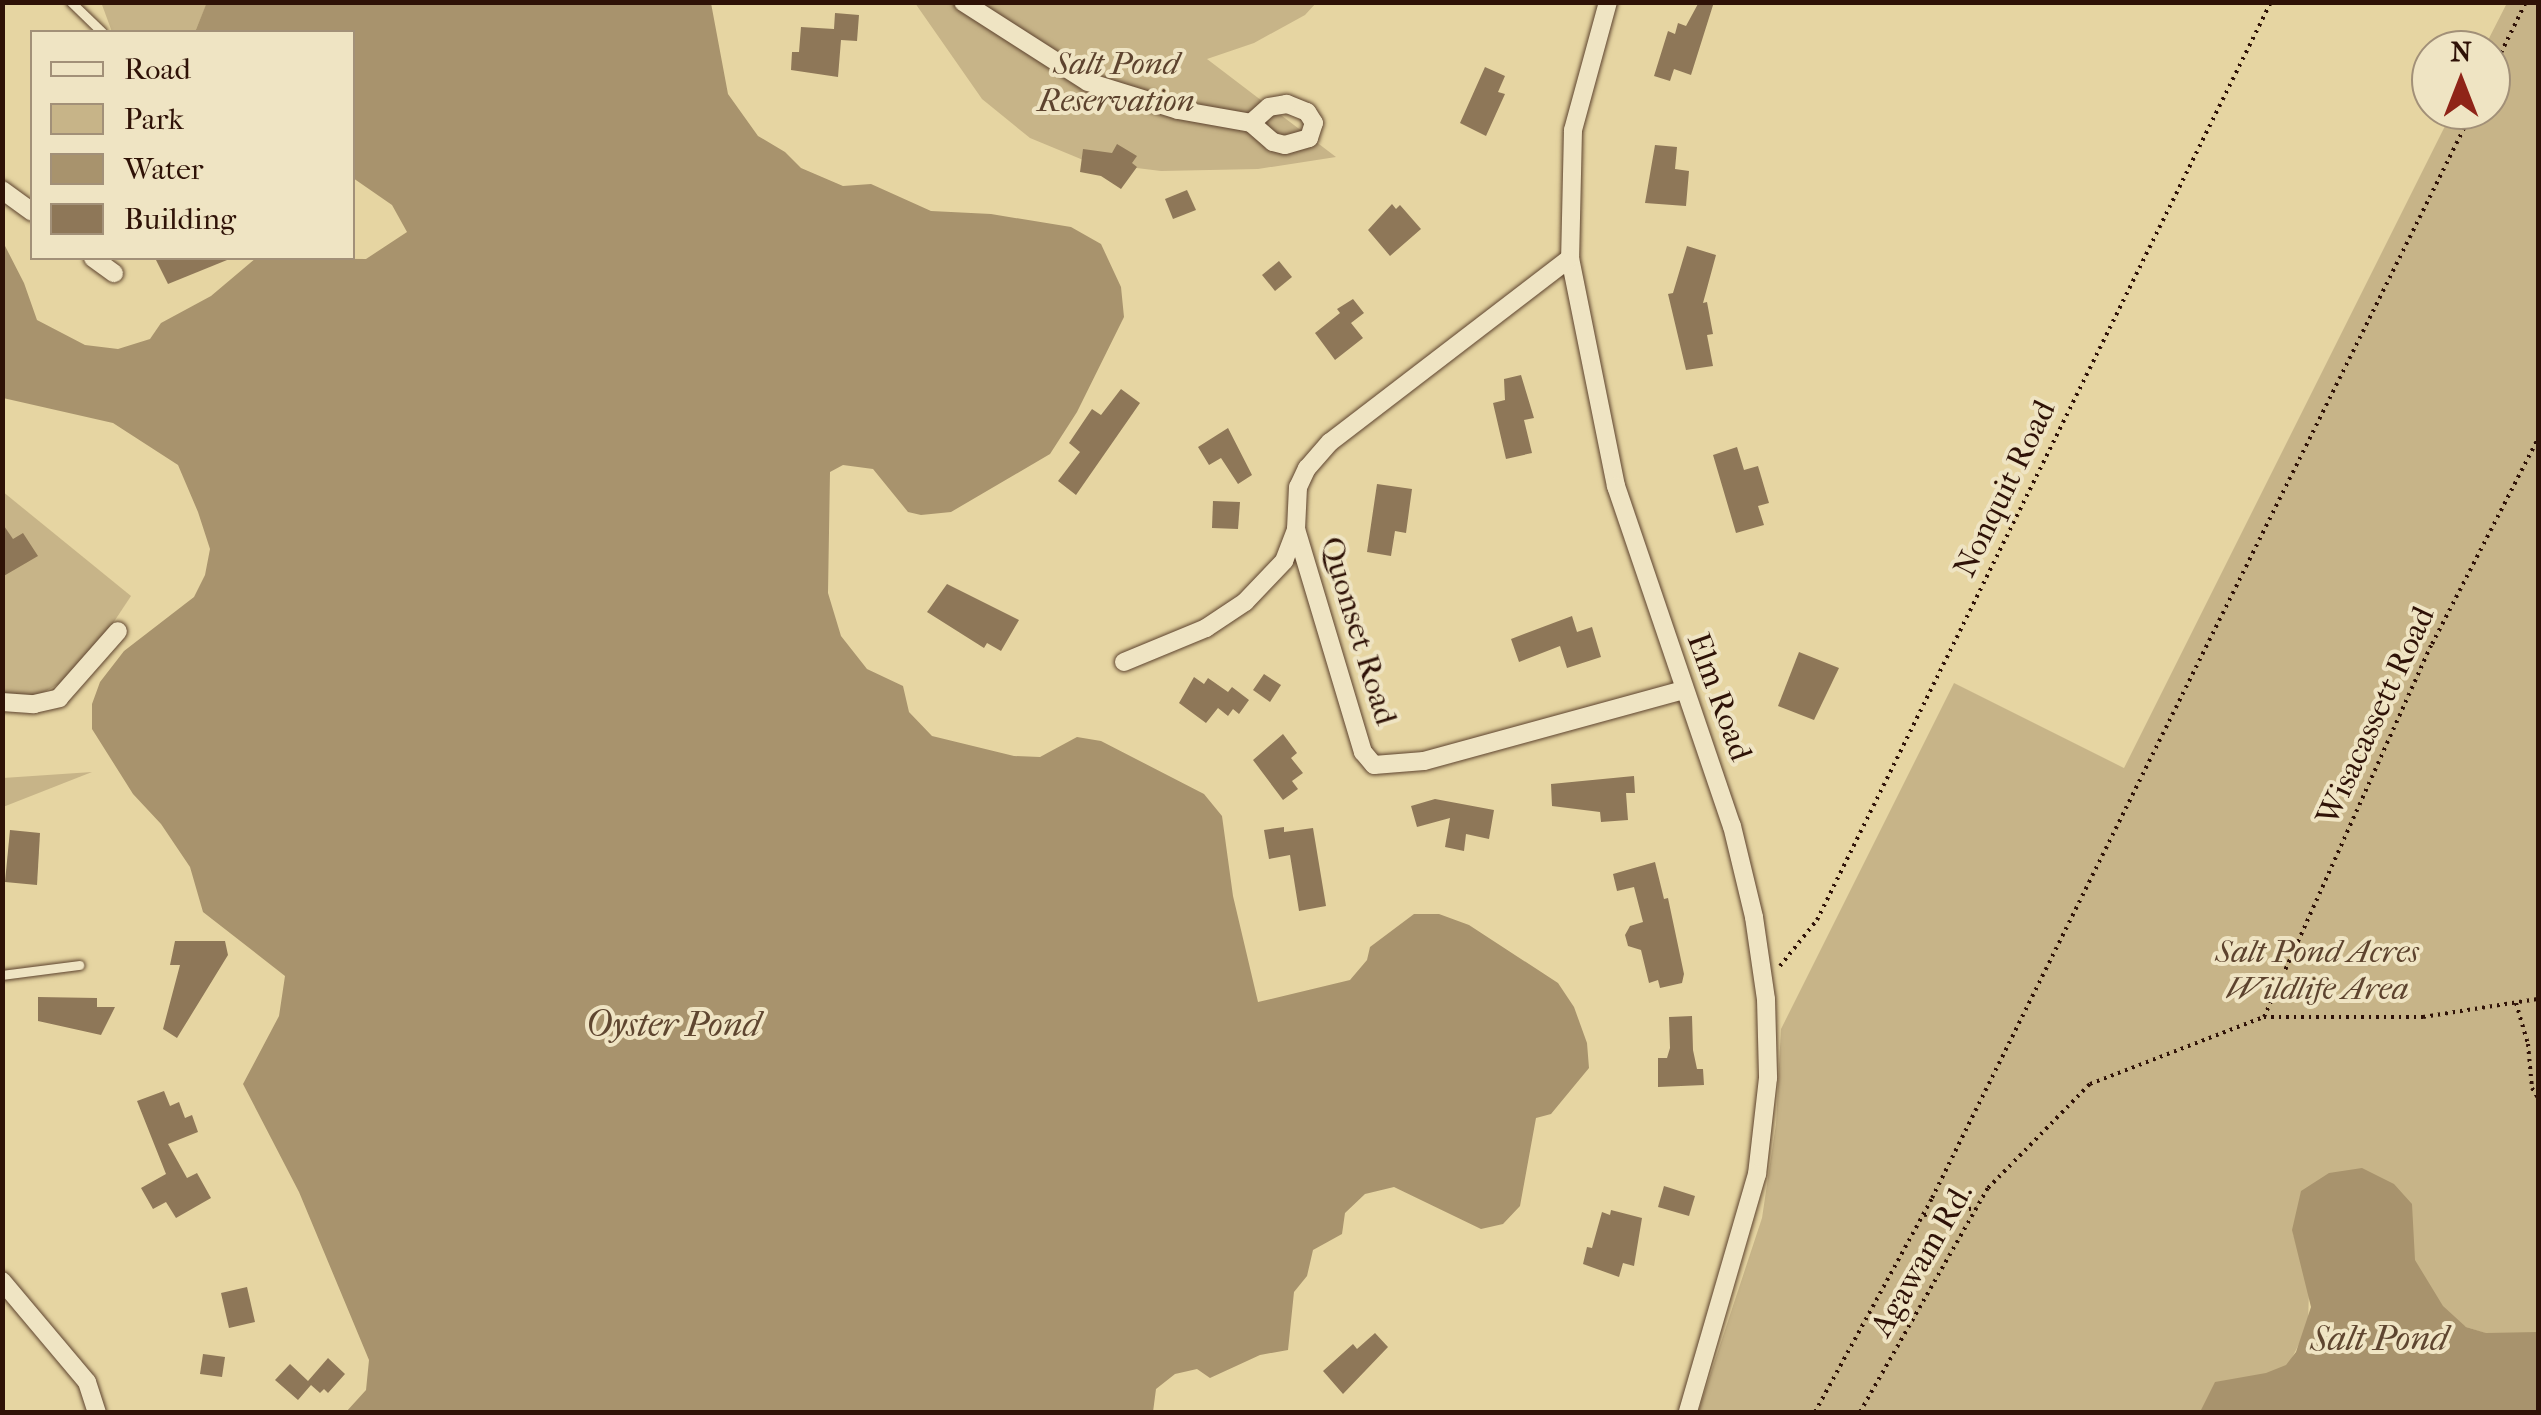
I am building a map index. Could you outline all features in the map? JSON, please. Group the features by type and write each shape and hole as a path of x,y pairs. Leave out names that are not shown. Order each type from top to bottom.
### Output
{"street":[{"path":"963,2 1088,82 1178,110 1251,122"},
{"name":"Elm Road","path":"1608,2 1573,130 1570,258 1616,486 1732,826 1754,916 1764,985 1768,1078 1757,1174 1688,1412"},
{"path":"2,190 30,211"},
{"name":"Quonset Road","path":"1570,258 1330,442 1307,468 1298,487 1296,529 1363,752 1374,765 1424,762 1684,690"},
{"path":"96,260 114,273"},
{"path":"1124,662 1206,628 1245,602 1284,561 1296,529"},
{"path":"2,702 34,704 58,698 118,631"},
{"path":"2,1281 88,1382 97,1412"}],"lane":[{"path":"71,2 100,30"},
{"path":"2,975 79,965"}],"path":[{"name":"Nonquit Road","path":"1764,985 1817,920 2271,2"},
{"path":"2511,32 2526,2"},
{"path":"1814,1412 1924,1215 2463,130"},
{"name":"Wisacassett Road","path":"2264,1017 2432,644 2538,439"},
{"name":"Agawam Rd.","path":"1860,1412 1988,1188 2090,1084 2264,1017 2423,1017 2538,999"},
{"path":"2516,1003 2528,1044 2532,1088 2538,1098"},
{"path":"1924,1215 1976,1208"}],"green space":[{"path":"101,2 207,3 196,30 111,30"},
{"name":"Salt Pond Reservation","path":"915,3 1316,3 1305,15 1254,43 1207,59 1336,157 1258,169 1161,171 1088,162 1030,138 982,99"},
{"name":"Salt Pond Acres Wildlife Area","path":"2507,3 2538,3 2538,1338 2523,1345 2466,1327 2293,1233 2309,1289 2308,1326 2265,1412 1698,1412 1762,1218 1776,1124 1781,1029 1954,683 2124,768 2443,130 2511,130 2511,30 2493,30"},
{"path":"2,491 131,596 80,673 17,706 3,706"},
{"path":"92,772 3,807 3,778"}],"water":[{"name":"Oyster Pond","path":"207,2 711,3 728,94 758,136 785,152 801,168 843,186 871,184 931,211 991,214 1071,227 1101,244 1121,287 1124,317 1077,412 1050,454 951,512 921,515 908,512 873,469 843,465 830,472 828,593 841,636 867,669 903,686 909,712 932,736 1014,756 1040,757 1077,737 1101,741 1204,794 1222,816 1233,896 1258,1002 1350,980 1367,960 1370,947 1414,914 1439,914 1469,925 1558,983 1574,1007 1587,1043 1589,1068 1551,1114 1536,1118 1520,1206 1503,1224 1481,1229 1394,1187 1365,1194 1345,1213 1342,1234 1313,1250 1307,1276 1294,1292 1288,1350 1260,1355 1210,1378 1197,1369 1175,1374 1156,1389 1153,1412 346,1412 366,1390 369,1360 299,1192 243,1084 279,1016 285,976 203,912 190,867 161,824 133,794 92,729 92,704 100,682 124,651 194,597 205,575 210,549 198,512 178,465 113,423 3,398 3,242 37,320 85,345 118,349 150,339 161,323 211,296 254,260 366,259 407,232 392,205 355,179 355,30 196,30"},
{"name":"Salt Pond","path":"2362,1168 2394,1184 2412,1204 2415,1260 2443,1306 2466,1327 2486,1333 2538,1332 2538,1412 2200,1412 2215,1382 2266,1373 2286,1365 2296,1352 2311,1307 2292,1230 2301,1191 2329,1173"}],"building":[{"path":"1699,2 1714,2 1691,75 1674,69 1670,81 1654,76 1668,31 1675,34 1678,23 1686,26"},
{"path":"835,13 859,15 857,41 841,40 838,77 791,70 792,52 799,52 801,27 834,29"},
{"path":"1485,67 1505,76 1498,92 1505,94 1486,136 1460,123"},
{"path":"1117,144 1137,156 1132,163 1137,167 1121,189 1101,176 1080,172 1083,149 1112,153"},
{"path":"1655,145 1677,147 1675,169 1689,171 1686,206 1645,203"},
{"path":"1187,190 1196,210 1173,219 1165,199"},
{"path":"1392,204 1396,209 1400,205 1421,229 1390,256 1368,230"},
{"path":"1687,246 1716,255 1703,303 1707,302 1713,334 1707,335 1713,366 1686,370 1668,294 1673,293"},
{"path":"156,260 227,260 168,284"},
{"path":"1279,261 1292,277 1275,291 1262,275"},
{"path":"1353,299 1364,313 1351,323 1363,338 1335,360 1315,333 1340,313 1337,309"},
{"path":"1521,375 1534,418 1524,420 1532,453 1506,459 1493,403 1505,400 1504,379"},
{"path":"1121,389 1140,403 1076,495 1058,481 1080,452 1069,443 1092,409 1101,415"},
{"path":"1228,428 1252,475 1238,484 1221,458 1209,465 1198,447"},
{"path":"1737,447 1744,470 1758,466 1769,503 1758,506 1764,525 1736,533 1713,455"},
{"path":"1377,484 1412,489 1406,533 1395,531 1391,556 1367,552"},
{"path":"1213,501 1240,502 1238,529 1212,528"},
{"path":"2,523 13,539 23,533 38,556 2,577"},
{"path":"947,584 1019,620 1001,651 987,643 984,648 927,612"},
{"path":"1572,616 1577,632 1592,627 1601,657 1567,668 1560,646 1519,662 1511,639"},
{"path":"1799,652 1839,668 1814,720 1778,706"},
{"path":"1264,674 1281,685 1270,702 1253,690"},
{"path":"1194,677 1204,684 1208,678 1228,692 1232,687 1249,700 1239,714 1233,709 1228,716 1218,708 1206,723 1179,703"},
{"path":"1283,734 1297,753 1291,758 1303,773 1292,781 1298,789 1283,800 1253,760"},
{"path":"1634,776 1635,793 1626,793 1628,820 1601,822 1600,812 1552,806 1551,784"},
{"path":"1435,799 1494,810 1489,839 1466,834 1464,851 1445,847 1450,818 1417,827 1411,806"},
{"path":"1284,827 1284,832 1313,828 1326,906 1299,911 1290,855 1269,859 1264,830"},
{"path":"10,830 40,833 37,885 5,882"},
{"path":"1655,862 1664,899 1668,898 1684,974 1682,983 1660,988 1658,980 1649,983 1641,950 1628,946 1625,935 1630,926 1643,922 1634,887 1617,891 1613,874"},
{"path":"175,941 225,941 228,955 177,1038 163,1029 180,965 170,965"},
{"path":"38,997 97,998 97,1007 115,1007 101,1035 38,1021"},
{"path":"1692,1016 1693,1050 1697,1069 1703,1069 1704,1085 1658,1087 1658,1058 1667,1058 1670,1048 1669,1017"},
{"path":"164,1091 170,1106 179,1102 185,1118 192,1115 198,1132 168,1144 187,1178 197,1173 211,1198 176,1218 166,1202 153,1209 141,1188 166,1174 137,1101"},
{"path":"1664,1186 1695,1196 1689,1216 1658,1207"},
{"path":"1611,1210 1642,1218 1634,1266 1623,1263 1619,1277 1583,1264 1602,1212 1610,1215"},
{"path":"247,1287 255,1322 229,1328 221,1293"},
{"path":"1375,1333 1388,1347 1343,1394 1323,1371 1353,1344 1357,1349"},
{"path":"203,1354 225,1357 222,1377 200,1374"},
{"path":"328,1358 345,1374 328,1393 324,1389 320,1393 311,1385 298,1400 275,1380 290,1364 308,1381"}]}
